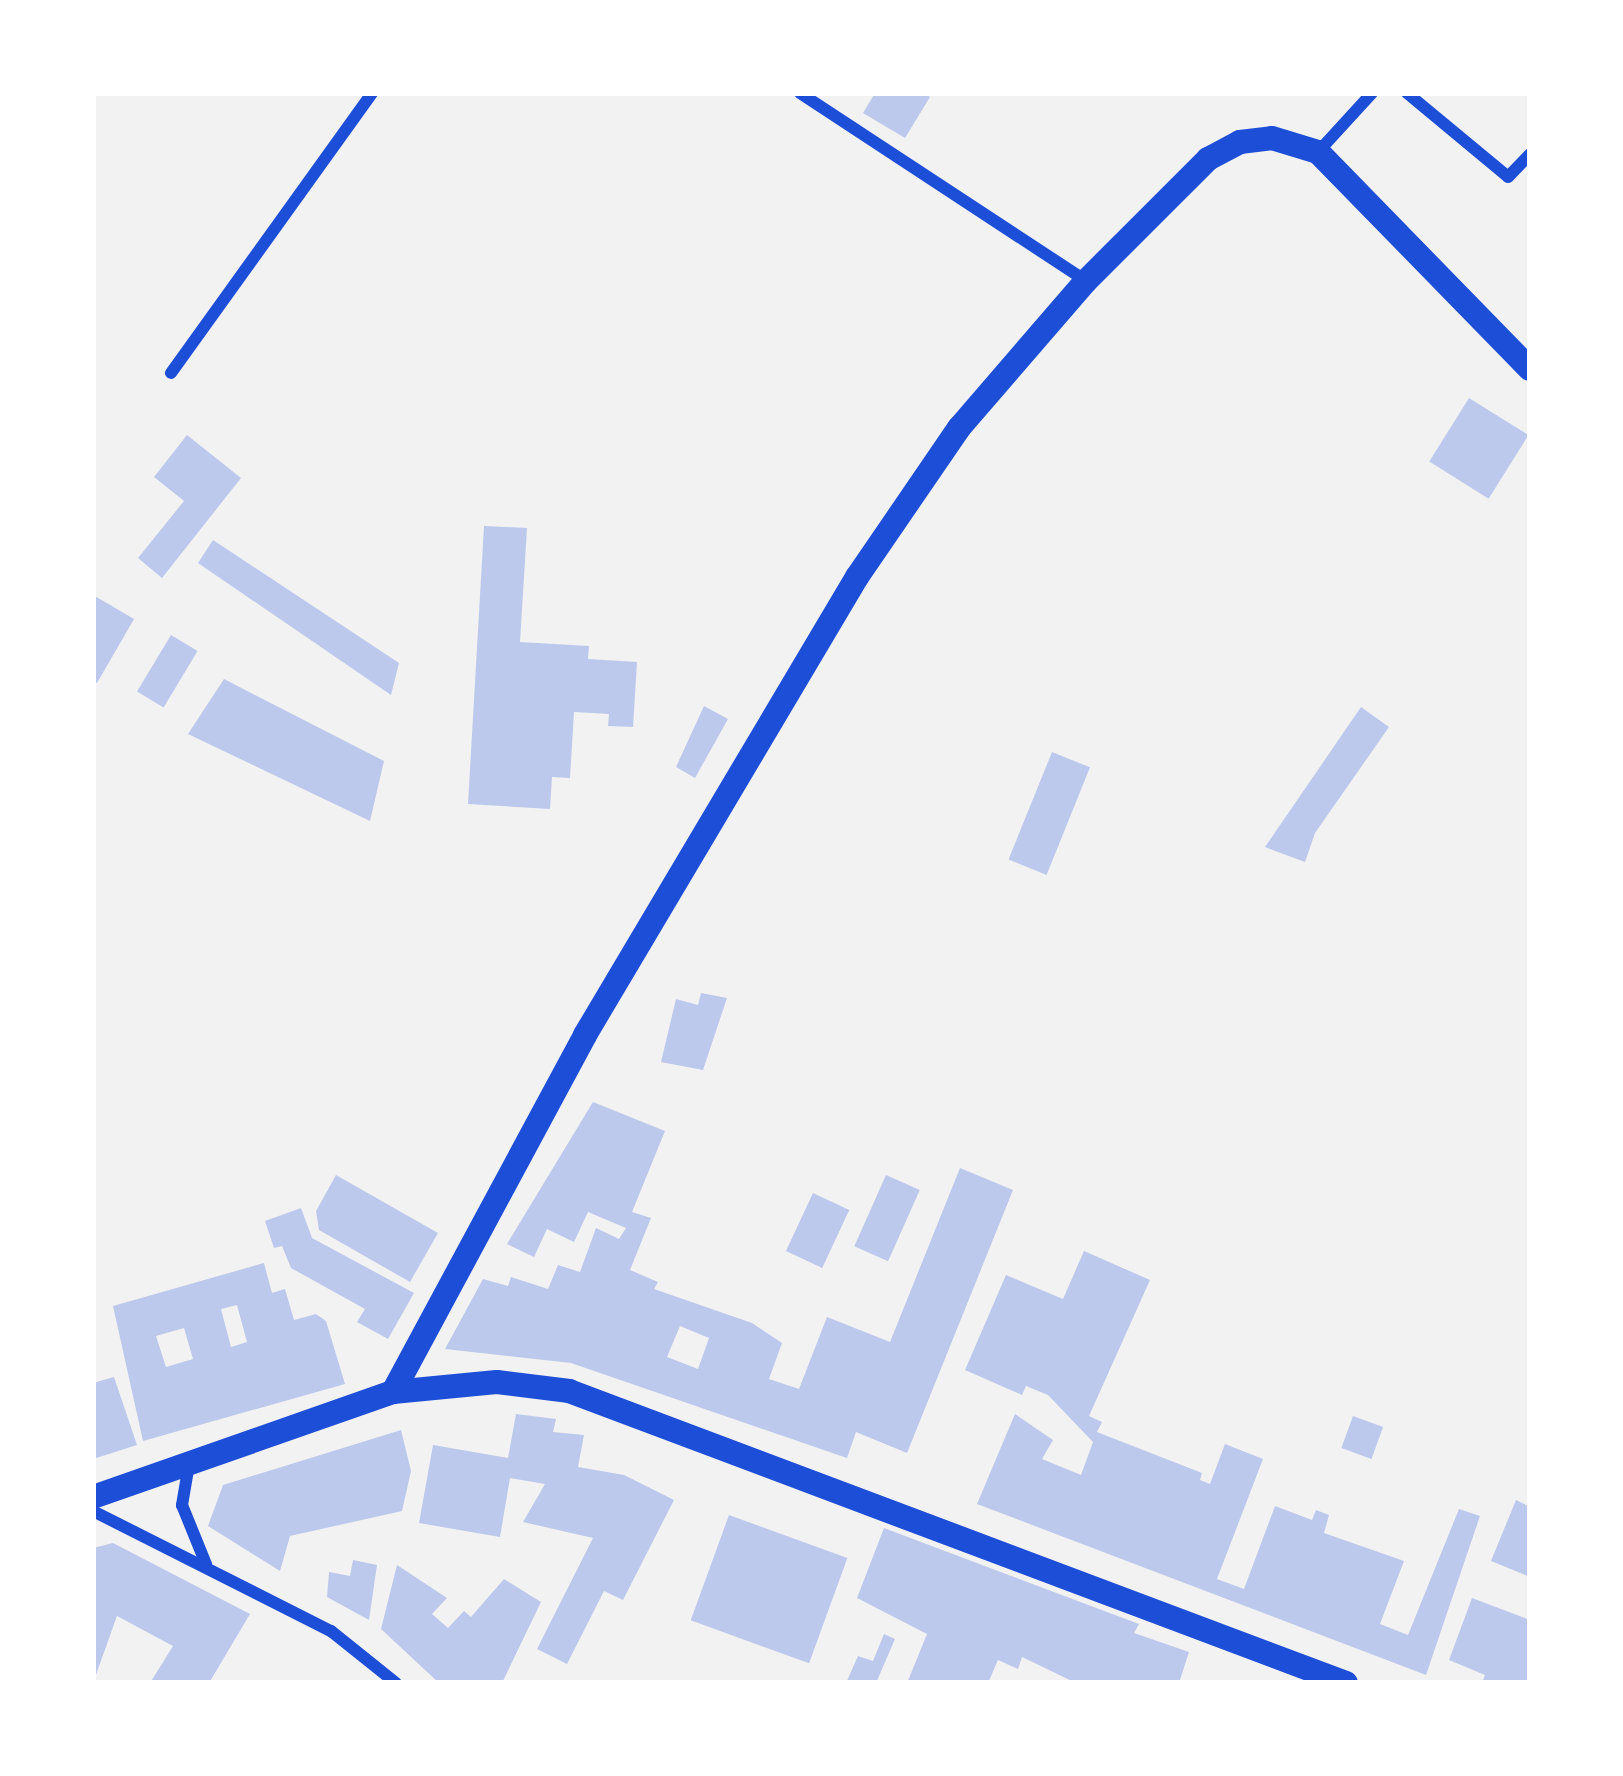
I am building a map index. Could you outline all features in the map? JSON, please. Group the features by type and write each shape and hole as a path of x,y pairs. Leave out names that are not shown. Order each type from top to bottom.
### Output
{"main road":[{"path":"393,1392 552,1094 857,577 959,428 1086,280 1208,160 1240,142 1272,138 1318,152 1527,360"},
{"path":"93,1496 393,1392 497,1382 608,1403 1346,1683"}],"street":[{"path":"171,373 372,93"},
{"path":"800,93 1086,280"},
{"path":"1318,152 1372,93"},
{"path":"1407,93 1508,177 1530,154"},
{"path":"190,1463 182,1505 206,1565"},
{"path":"93,1511 332,1631 396,1683"}],"building":[{"path":"875,93 930,97 905,138 863,113"},
{"path":"1469,398 1528,435 1489,499 1429,462"},
{"path":"187,435 241,478 162,578 138,558 184,501 154,477"},
{"path":"484,526 527,528 520,642 589,646 588,659 637,662 633,727 608,726 609,714 574,712 570,778 552,777 550,809 468,804"},
{"path":"213,540 399,663 391,695 198,563"},
{"path":"93,595 134,619 97,683 93,681"},
{"path":"171,635 198,651 164,708 137,692"},
{"path":"224,679 384,761 370,821 188,734"},
{"path":"704,706 728,719 695,778 676,767"},
{"path":"1361,707 1389,727 1315,833 1305,862 1265,847"},
{"path":"1052,752 1090,767 1047,875 1009,860"},
{"path":"701,993 727,998 703,1070 661,1062 676,999 698,1005"},
{"path":"593,1102 665,1131 632,1212 651,1218 630,1270 658,1282 654,1289 752,1323 782,1343 769,1379 799,1389 827,1317 890,1342 960,1168 1013,1190 907,1453 856,1432 847,1458 571,1363 445,1349 483,1279 508,1286 511,1277 548,1289 558,1265 580,1272 596,1228 619,1239 626,1228 588,1212 574,1242 547,1229 534,1257 507,1244","holes":["680,1326 709,1338 698,1369 667,1357"]},
{"path":"336,1175 438,1233 410,1282 319,1230 316,1211"},
{"path":"886,1175 920,1190 888,1261 854,1246"},
{"path":"813,1193 849,1210 822,1268 786,1251"},
{"path":"301,1208 312,1238 414,1293 388,1339 357,1322 365,1309 291,1268 282,1246 274,1248 265,1221"},
{"path":"1084,1251 1150,1280 1089,1416 1102,1422 1097,1432 1202,1473 1200,1480 1210,1484 1225,1444 1263,1459 1217,1579 1244,1589 1275,1506 1312,1520 1316,1510 1329,1515 1324,1533 1404,1561 1380,1624 1408,1635 1459,1509 1480,1516 1426,1675 977,1504 1015,1414 1053,1440 1042,1459 1081,1475 1093,1442 1048,1395 1026,1386 1022,1395 965,1370 1006,1275 1063,1299"},
{"path":"264,1263 272,1293 285,1289 294,1320 316,1314 326,1321 345,1384 143,1441 113,1306","holes":["237,1305 247,1342 231,1347 221,1309","184,1328 193,1359 166,1367 156,1336"]},
{"path":"114,1377 137,1445 93,1459 93,1383"},
{"path":"516,1414 556,1419 553,1432 584,1435 578,1467 624,1475 674,1500 623,1600 604,1591 567,1664 537,1649 593,1538 523,1522 545,1484 510,1478 500,1537 419,1523 433,1445 508,1458"},
{"path":"1353,1416 1383,1427 1371,1459 1341,1448"},
{"path":"401,1430 411,1471 402,1511 290,1536 280,1571 208,1526 223,1485"},
{"path":"1516,1500 1530,1507 1530,1577 1491,1561"},
{"path":"729,1515 847,1558 809,1663 691,1620"},
{"path":"884,1528 1139,1624 1134,1633 1189,1652 1179,1683 1076,1683 1022,1657 1018,1669 998,1660 988,1683 907,1683 927,1634 857,1598"},
{"path":"113,1543 250,1614 209,1683 150,1683 173,1646 117,1616 93,1683 93,1548"},
{"path":"353,1560 377,1565 369,1620 327,1597 329,1572 350,1576"},
{"path":"397,1565 447,1598 432,1614 448,1628 464,1611 471,1617 504,1579 541,1602 502,1683 439,1683 381,1629"},
{"path":"1472,1598 1530,1620 1530,1683 1482,1683 1485,1675 1449,1660"},
{"path":"884,1634 895,1639 876,1683 846,1683 858,1656 873,1661"}]}
